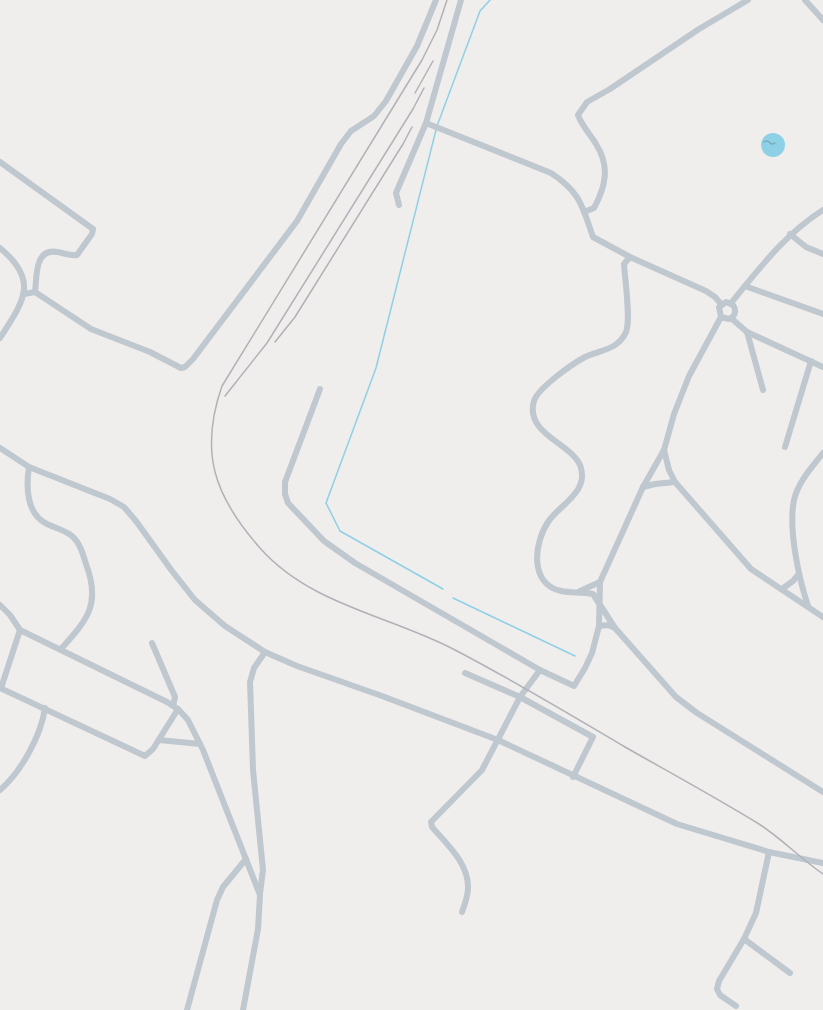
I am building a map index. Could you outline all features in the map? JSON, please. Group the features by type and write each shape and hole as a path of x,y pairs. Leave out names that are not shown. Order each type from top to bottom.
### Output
{"street":[{"path":"24,294 35,292 91,329 150,352 181,368 185,367 297,221 341,144 351,131 374,116 386,101 417,46 436,0"},
{"path":"399,205 396,193 426,123 461,0"},
{"path":"584,212 594,208 606,180 603,158 597,144 581,124 578,115 581,108 699,29 748,0"},
{"path":"805,0 823,20"},
{"path":"426,123 551,173 567,184 577,195 593,237 630,257 706,291 721,304"},
{"path":"0,162 93,229 92,234 76,255 55,251 42,257 36,270 35,292"},
{"path":"731,303 790,234 823,210"},
{"path":"790,234 806,247 823,254"},
{"path":"0,249 19,267 24,294 17,312 0,338"},
{"path":"630,257 624,264 628,316 623,336 611,349 579,360 539,392 534,401 533,413 538,423 553,442 569,451 578,460 583,477 579,489 548,523 536,555 537,566 545,583 561,591 592,594 615,628 640,658 683,702 823,792"},
{"path":"745,286 823,314"},
{"path":"731,303 721,304 718,311 721,317 731,318 747,332 823,367"},
{"path":"731,303 735,311 731,318"},
{"path":"320,390 285,482 288,503 324,541 355,563 540,670 574,686 592,653 599,626 600,582 643,487 664,450 674,414 689,376 721,317"},
{"path":"747,332 763,390"},
{"path":"784,447 811,361"},
{"path":"0,448 29,466 124,507 195,600 225,626 265,652 498,740 677,824 769,852 823,863"},
{"path":"664,450 675,482 751,569 823,617"},
{"path":"808,606 798,575 792,516 794,499 803,478 823,453"},
{"path":"29,466 28,492 36,516 44,523 70,534 78,542 93,585 92,606 61,649"},
{"path":"643,487 675,482"},
{"path":"782,589 798,575"},
{"path":"579,592 600,582"},
{"path":"0,605 20,630 176,707 188,720 200,744 260,895"},
{"path":"599,626 608,625 615,628"},
{"path":"20,630 1,688 141,755 149,754 176,707 152,643"},
{"path":"243,1010 258,929 262,870 253,770 250,682 254,668 265,652"},
{"path":"462,912 468,891 468,880 460,861 432,827 431,822 482,770 520,697 540,670"},
{"path":"465,672 520,697 593,737 573,777"},
{"path":"0,790 12,780 26,757 44,717 45,708"},
{"path":"159,740 200,744"},
{"path":"735,1006 720,995 717,989 719,981 744,939 756,913 769,852"},
{"path":"187,1010 217,900 223,887 246,859"},
{"path":"744,939 790,973"}],"water":[{"path":"773,133 782,136 785,145 782,154 773,157 764,154 761,145 764,136"}],"waterway":[{"path":"437,126 480,11 490,0"},
{"path":"436,130 376,368 326,503 340,531 443,589"},
{"path":"453,598 575,656"}],"railway":[{"path":"447,0 437,30 422,60 222,386 212,432 215,472 222,491 231,510 260,548 280,567 303,583 352,608 430,638 541,697 759,824 823,874"},
{"path":"415,93 433,61"},
{"path":"225,396 267,343 424,88"},
{"path":"275,342 295,317 412,127"}]}
